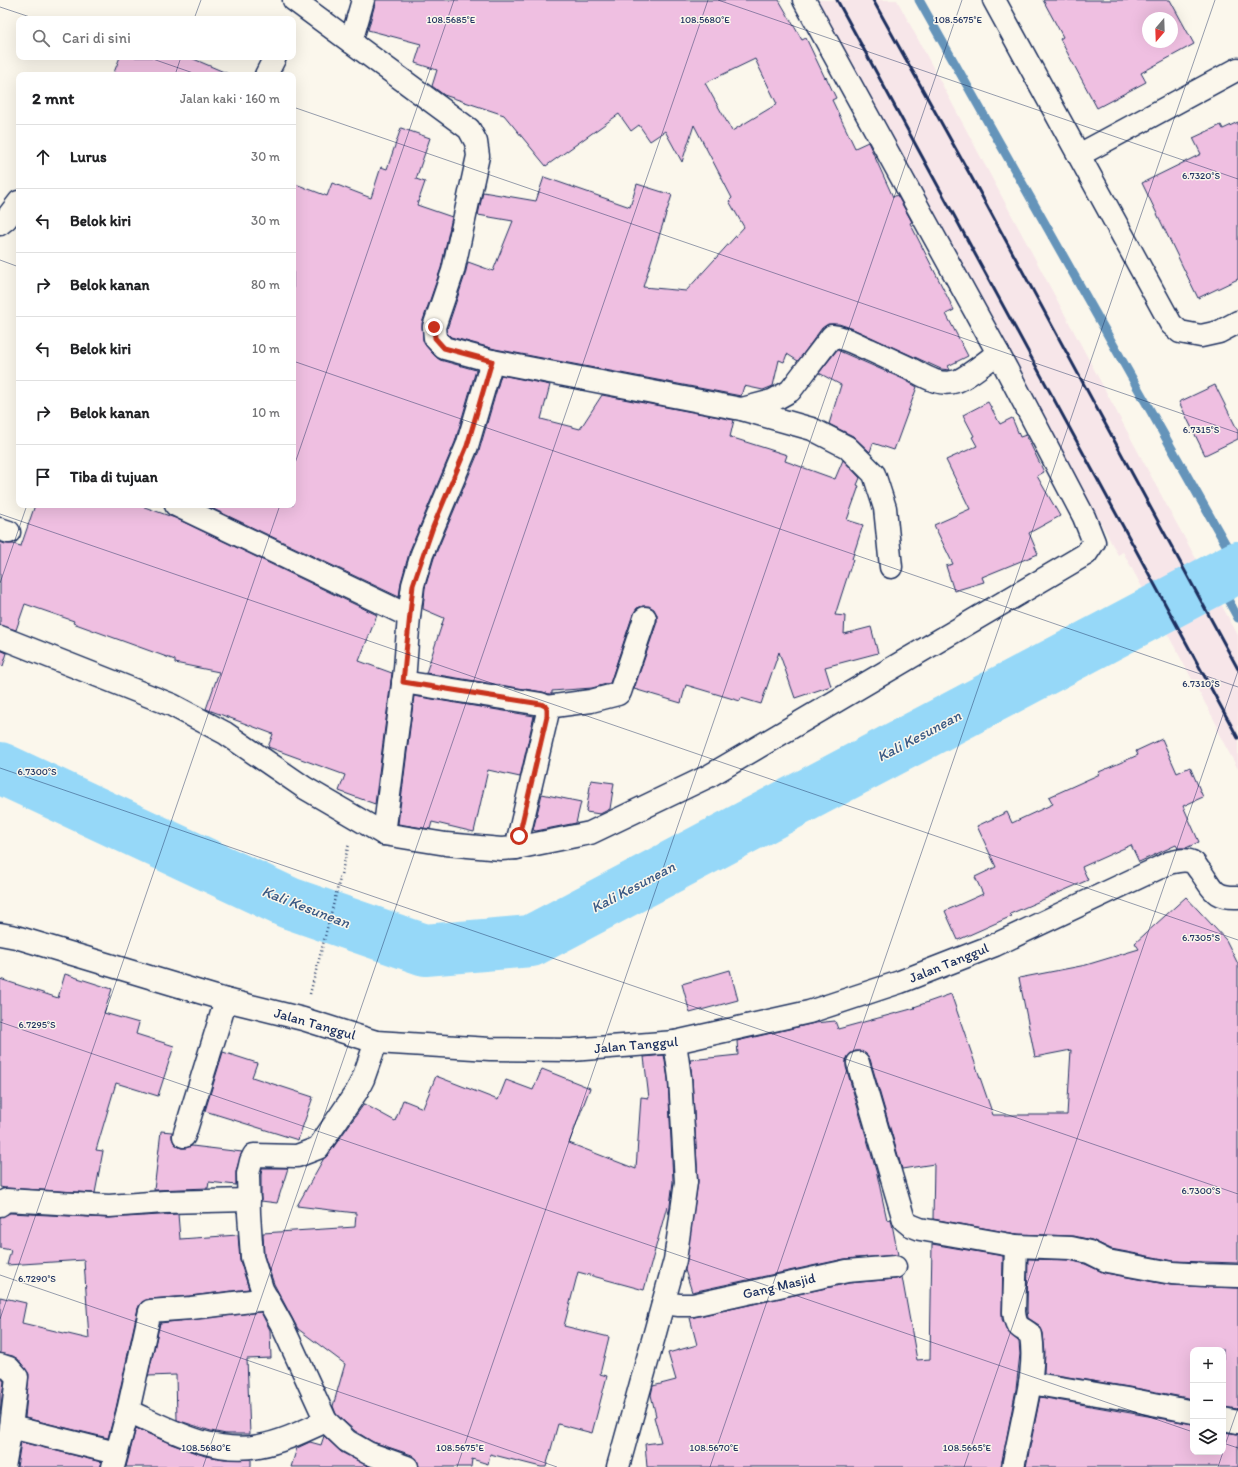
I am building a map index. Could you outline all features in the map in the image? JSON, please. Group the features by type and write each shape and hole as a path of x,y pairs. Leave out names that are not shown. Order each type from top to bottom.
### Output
{"street":[{"path":"351,42 363,0"},
{"path":"0,637 172,705 225,733 305,788 384,834 446,844 501,849 516,848 590,833 709,776 1086,554 1094,542 1084,517 998,353 804,0"},
{"path":"994,0 1172,324 1180,332 1201,336 1219,332 1238,322"},
{"path":"296,9 351,42 469,129 476,142 478,156 453,271 434,327 435,338 444,348 492,361 741,409 812,429 847,447 874,474 885,508 891,567"},
{"path":"268,72 274,60"},
{"path":"1079,155 1238,69"},
{"path":"0,224 16,206"},
{"path":"741,409 772,401 790,391 832,336 838,336 849,340 928,379 938,382 949,383 959,380 998,353"},
{"path":"384,834 403,682 413,585 422,554 467,446 492,361"},
{"path":"182,508 409,616"},
{"path":"403,682 541,704 547,707 591,701 618,694 630,665 645,618"},
{"path":"516,848 547,716 547,707"},
{"name":"Jalan Tanggul","path":"0,934 16,937 226,1000 303,1019 376,1042 490,1049 571,1050 675,1042 808,1012 900,982 995,944 1169,863 1183,860 1194,863 1205,877 1212,890 1222,896 1238,897"},
{"path":"184,1136 226,1000"},
{"path":"376,1042 364,1079 318,1148 297,1156 254,1155 248,1174 252,1257 262,1289 282,1325 326,1422 347,1441 368,1453 407,1467"},
{"path":"613,1466 663,1303 674,1260 686,1182 680,1078 675,1042"},
{"path":"858,1063 904,1220 910,1225 920,1229 1016,1246 1071,1248 1089,1252 1107,1261 1172,1272 1238,1276"},
{"path":"0,1205 6,1200 108,1206 164,1202 249,1200"},
{"path":"1013,1467 1033,1365 1033,1345 1031,1336 1019,1328 1015,1321 1016,1246"},
{"name":"Gang Masjid","path":"663,1303 679,1306 694,1305 839,1273 895,1267"},
{"path":"11,1427 114,1460 128,1411 150,1311 268,1299"},
{"path":"0,1365 9,1368 17,1377 11,1427 4,1467"},
{"path":"1030,1383 1133,1400 1190,1411"},
{"path":"128,1411 204,1444 231,1448 259,1446 279,1441 326,1422"},
{"path":"1226,1420 1238,1422"}],"path":[{"path":"310,994 350,843"}],"shaded area":[{"path":"817,0 897,0 1167,506 1238,635 1238,769 1216,729 1218,727 1123,552 1118,555"}],"building":[{"path":"376,0 779,0 802,40 806,38 836,98 832,100 855,148 868,142 893,197 897,195 912,222 910,223 954,310 946,314 968,356 948,366 950,370 941,369 851,328 839,324 828,324 822,328 798,361 787,354 784,362 779,360 773,386 763,390 744,386 741,396 495,349 451,337 447,333 447,329 468,262 493,271 513,221 478,215 483,192 536,201 544,177 630,207 637,184 672,195 643,287 686,291 744,227 729,201 732,198 694,125 682,162 665,131 650,141 639,125 631,131 619,114 546,166 504,115 444,95 432,86 437,70 415,63 421,44 368,30","holes":["755,59 777,104 732,131 705,83"]},
{"path":"1043,0 1170,0 1177,12 1142,12 1142,48 1178,48 1178,15 1194,44 1141,73 1146,82 1097,108 1060,39 1063,37"},
{"path":"119,60 196,60 224,72 114,72"},
{"path":"1238,122 1238,279 1198,298 1142,183 1201,154 1193,138 1221,125 1223,129"},
{"path":"401,128 430,138 416,179 425,182 417,205 452,217 441,268 422,323 423,340 426,346 440,360 476,370 455,442 410,550 401,582 399,597 211,508 296,508 296,184 327,196 332,183 371,198 381,167 387,169"},
{"path":"837,350 903,379 917,387 894,450 873,443 870,452 853,436 829,424 841,385 819,373"},
{"path":"501,375 550,385 541,419 580,429 602,395 734,420 730,437 787,455 785,461 835,479 843,460 860,478 857,485 859,486 847,520 863,525 835,615 845,616 844,634 871,627 878,653 825,667 831,686 795,698 779,652 761,704 741,698 740,701 686,685 681,703 634,689 657,622 657,615 654,609 649,606 643,606 637,608 633,614 610,683 592,688 552,691 552,694 549,694 426,673 444,618 423,609 425,588 434,558 479,451"},
{"path":"1215,385 1238,431 1238,439 1205,455 1179,402"},
{"path":"988,402 1000,424 1012,418 1020,437 1026,435 1044,472 1037,476 1060,516 1029,533 1038,554 982,577 984,582 954,591 946,566 953,564 934,525 970,509 946,460 977,446 972,437 974,436 963,415"},
{"path":"34,508 147,508 175,518 377,615 359,661 392,673 375,804 339,791 345,775 268,747 273,734 206,709 219,672 175,663 175,660 73,623 74,621 25,604 16,630 0,625 0,542 21,546"},
{"path":"0,650 7,653 3,666 0,665"},
{"path":"414,696 534,716 520,777 488,770 474,832 432,822 430,829 398,824"},
{"path":"1162,739 1177,773 1190,767 1203,797 1183,806 1199,842 1186,848 1178,848 1176,845 1139,862 1131,845 1082,867 1088,880 1010,914 1012,916 958,940 945,911 983,894 975,877 996,867 977,826 1007,812 1012,823 1053,804 1049,797 1100,774 1099,772 1138,755 1136,751"},
{"path":"591,780 614,783 610,809 600,814 586,812"},
{"path":"542,794 581,802 576,823 536,831 533,830"},
{"path":"1186,897 1226,940 1238,964 1238,1263 1174,1261 1111,1249 1092,1240 1074,1236 1017,1234 933,1219 934,1164 902,1169 870,1059 861,1051 855,1051 849,1055 846,1060 846,1067 877,1174 887,1220 891,1219 898,1255 844,1259 692,1292 685,1270 698,1181 690,1060 738,1055 737,1041 815,1023 835,1021 838,1029 915,1008 914,1007 951,994 993,1115 1067,1115 1071,1050 1035,1057 1019,978 1086,965 1139,949 1135,943"},
{"path":"730,970 738,1000 690,1013 682,984"},
{"path":"65,974 112,989 104,1013 139,1023 136,1034 174,1046 158,1096 116,1083 96,1150 103,1151 95,1193 0,1187 0,979 58,998"},
{"path":"223,1052 257,1063 252,1077 313,1097 298,1140 205,1111"},
{"path":"664,1055 668,1079 673,1181 669,1214 667,1206 644,1290 578,1272 564,1326 609,1337 600,1374 607,1376 592,1433 558,1424 546,1467 490,1454 488,1464 472,1459 471,1467 419,1467 417,1459 412,1455 373,1442 355,1431 336,1414 333,1406 345,1364 298,1329 274,1284 264,1255 263,1233 355,1227 356,1213 297,1206 324,1158 328,1155 364,1104 395,1121 403,1100 423,1108 436,1076 498,1100 506,1080 533,1090 542,1069 590,1088 569,1143 636,1169 641,1097 649,1098 644,1057"},
{"path":"161,1131 172,1132 174,1143 181,1148 192,1146 242,1152 236,1171 236,1185 209,1182 208,1188 154,1190"},
{"path":"262,1168 288,1168 277,1203 261,1201"},
{"path":"10,1213 108,1218 178,1214 180,1239 238,1235 240,1261 249,1289 149,1299 142,1302 138,1308 108,1438 25,1418 29,1374 18,1359 13,1356 0,1353 0,1297 26,1303 22,1323 89,1339 84,1260 7,1265 11,1250 0,1248 0,1217"},
{"path":"932,1244 1003,1256 1002,1319 1008,1332 1019,1342 1020,1354 1016,1389 1001,1467 647,1467 645,1444 661,1442 654,1417 656,1416 651,1395 653,1386 676,1380 668,1353 697,1345 690,1318 849,1283 896,1279 902,1277 917,1360 930,1359"},
{"path":"1028,1259 1069,1260 1085,1264 1105,1273 1170,1285 1238,1288 1238,1409 1226,1407 1226,1347 1190,1347 1190,1398 1044,1373 1045,1353 1043,1333 1039,1325 1028,1318"},
{"path":"261,1312 270,1330 271,1358 247,1359 250,1434 226,1434 211,1431 177,1420 176,1375 148,1376 160,1323"},
{"path":"0,1378 4,1381 0,1414"},
{"path":"1040,1397 1190,1423 1190,1455 1226,1455 1226,1432 1238,1434 1238,1467 1026,1467"},
{"path":"136,1428 171,1444 205,1456 224,1459 251,1459 251,1467 126,1467"},
{"path":"324,1436 341,1452 370,1467 291,1467 297,1448 310,1442 321,1445"},
{"path":"21,1442 101,1462 101,1467 17,1467"}],"waterway":[{"path":"919,0 1238,566"},
{"name":"Kali Kesunean","path":"0,768 289,903 425,950 531,941 1238,567"},
{"path":"1216,578 1238,618"}],"railway":[{"path":"837,0 1238,738"},
{"path":"873,0 978,189 1238,669"}],"route":[{"path":"434,327 435,338 444,348 492,361 467,446 422,554 413,585 403,682 541,704 547,707 547,716 519,836"}]}
